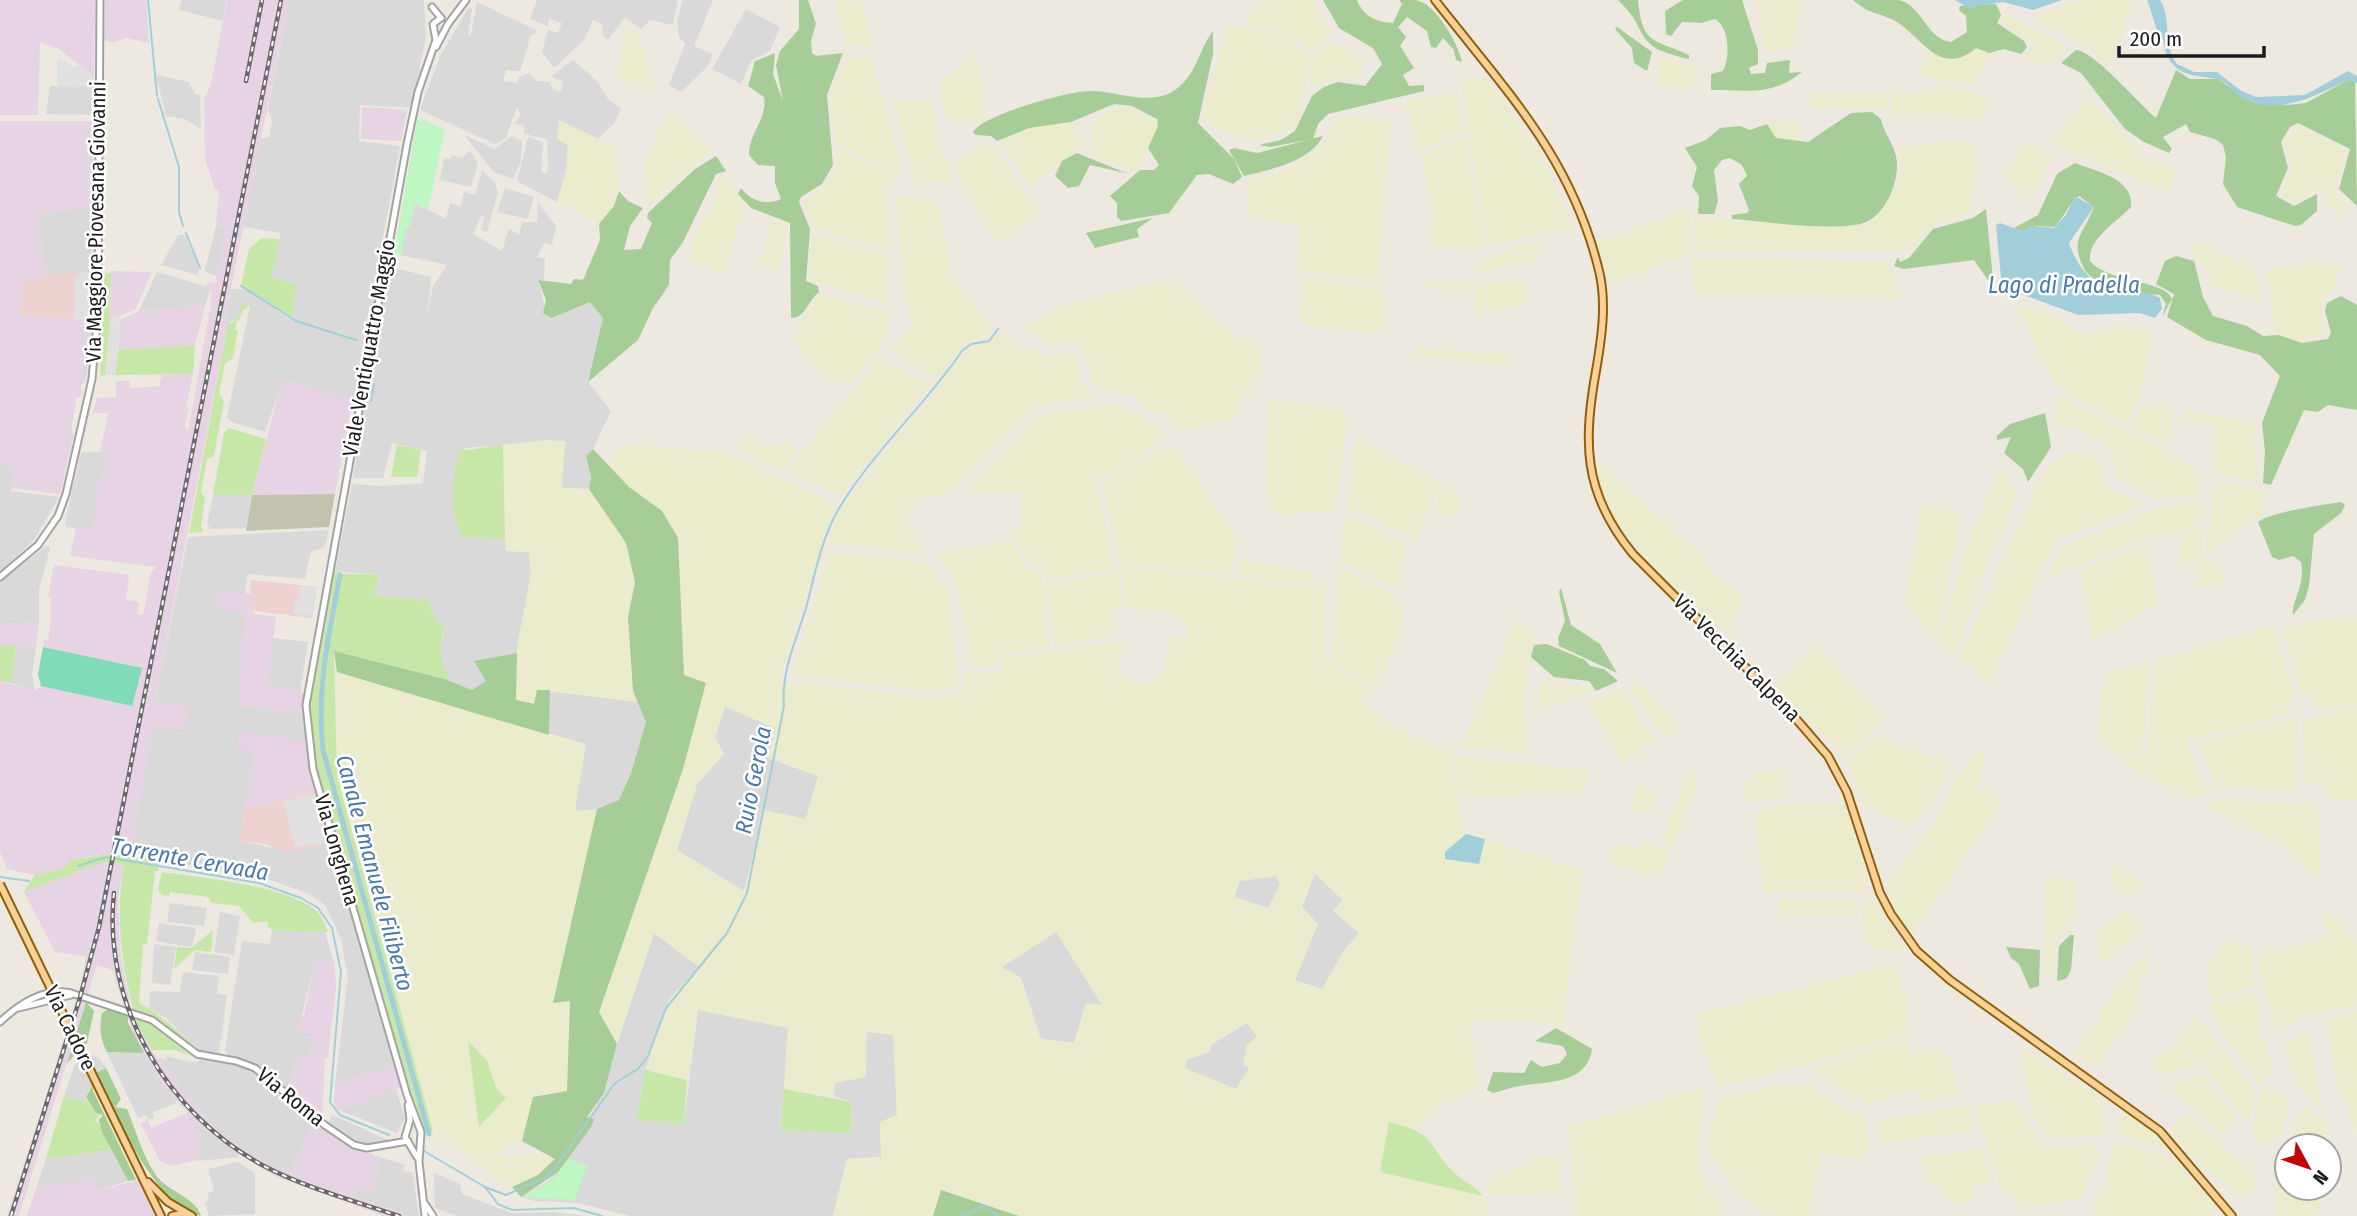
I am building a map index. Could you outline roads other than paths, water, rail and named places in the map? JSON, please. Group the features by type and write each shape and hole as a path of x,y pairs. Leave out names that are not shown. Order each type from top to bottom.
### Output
{"main road":[{"name":"Via Vecchia Calpena","path":"1435,0 1520,104 1553,153 1594,253 1603,298 1603,327 1589,411 1587,443 1593,481 1610,524 1633,554 1791,713 1828,756 1847,792 1880,893 1891,915 1917,951 1950,980 2160,1131 2232,1216"},
{"name":"Via Cadore","path":"0,884 161,1216"},
{"name":"Via Cadore","path":"140,1172 163,1198 189,1215"},
{"name":"Via Cadore","path":"172,1216 189,1215"}],"street":[{"name":"Via Maggiore Piovesana Giovanni","path":"0,577 29,554 46,535 63,504 94,367 98,324 100,0"},
{"path":"434,27 459,10 466,0"},
{"path":"429,62 444,32 444,20 431,4"},
{"path":"429,62 436,40 431,4"},
{"path":"434,27 444,32"},
{"name":"Viale Ventiquattro Maggio","path":"323,601 413,112 429,62"},
{"name":"Via Longhena","path":"323,601 306,695 309,752 407,1095 422,1135 419,1141 419,1162 428,1214"},
{"name":"Via Roma","path":"2,1020 24,1006 76,995 154,1021 197,1054 236,1060 255,1068 326,1126 354,1145 367,1148 409,1142"},
{"name":"Via Longhena","path":"407,1095 410,1117 406,1130 419,1162"},
{"path":"391,1143 406,1130 418,1128"},
{"path":"409,1142 419,1141"}],"water":[{"path":"1955,0 2062,0 2033,10 2003,2 1968,8"},
{"path":"2150,0 2160,0 2164,8 2169,48 2177,64 2194,72 2217,72 2240,90 2256,97 2305,95 2348,71 2357,76 2357,83 2348,80 2312,97 2286,104 2272,106 2246,100 2220,80 2190,74 2173,65 2166,52 2159,12"},
{"name":"Lago di Pradella","path":"2075,196 2094,207 2069,243 2077,261 2086,274 2096,281 2160,298 2162,309 2155,318 2140,313 2078,315 2002,287 1996,225 2000,223 2022,231 2031,226 2054,228 2066,215"},
{"path":"1466,834 1485,839 1479,864 1445,859 1445,852"}],"waterway":[{"name":"Canale Emanuele Filiberto","path":"148,0 157,96"},
{"path":"2152,0 2163,35"},
{"name":"Canale Emanuele Filiberto","path":"158,99 179,167 179,212 183,226"},
{"name":"Canale Emanuele Filiberto","path":"186,233 200,268"},
{"name":"Canale Emanuele Filiberto","path":"241,286 296,321 356,340"},
{"name":"Ruio Gerola","path":"485,1187 506,1195 546,1177 554,1169 615,1083 638,1069 648,1056 666,1008 727,933 747,893 784,706 787,668 831,524 851,490 881,450 962,351 971,344 989,341 998,329"},
{"name":"Canale Emanuele Filiberto","path":"371,401 374,384"},
{"name":"Canale Emanuele Filiberto","path":"340,575 322,684 323,750 429,1134"},
{"name":"Torrente Cervada","path":"78,866 106,857 259,883 301,898 318,908 332,928 341,972 330,1102 340,1115 389,1135"},
{"name":"Torrente Cervada","path":"0,877 29,881"},
{"name":"Torrente Cervada","path":"424,1151 485,1187 498,1204 512,1210 574,1208 602,1216"},
{"name":"Torrente Cervada","path":"962,1216 984,1206 998,1216"}],"railway":[{"path":"246,81 262,0"},
{"path":"11,1216 79,1001 99,927 281,0"},
{"path":"114,893 113,935 119,976 131,1015 148,1052 171,1086 198,1117 229,1144 280,1174 313,1188 399,1216"}]}
